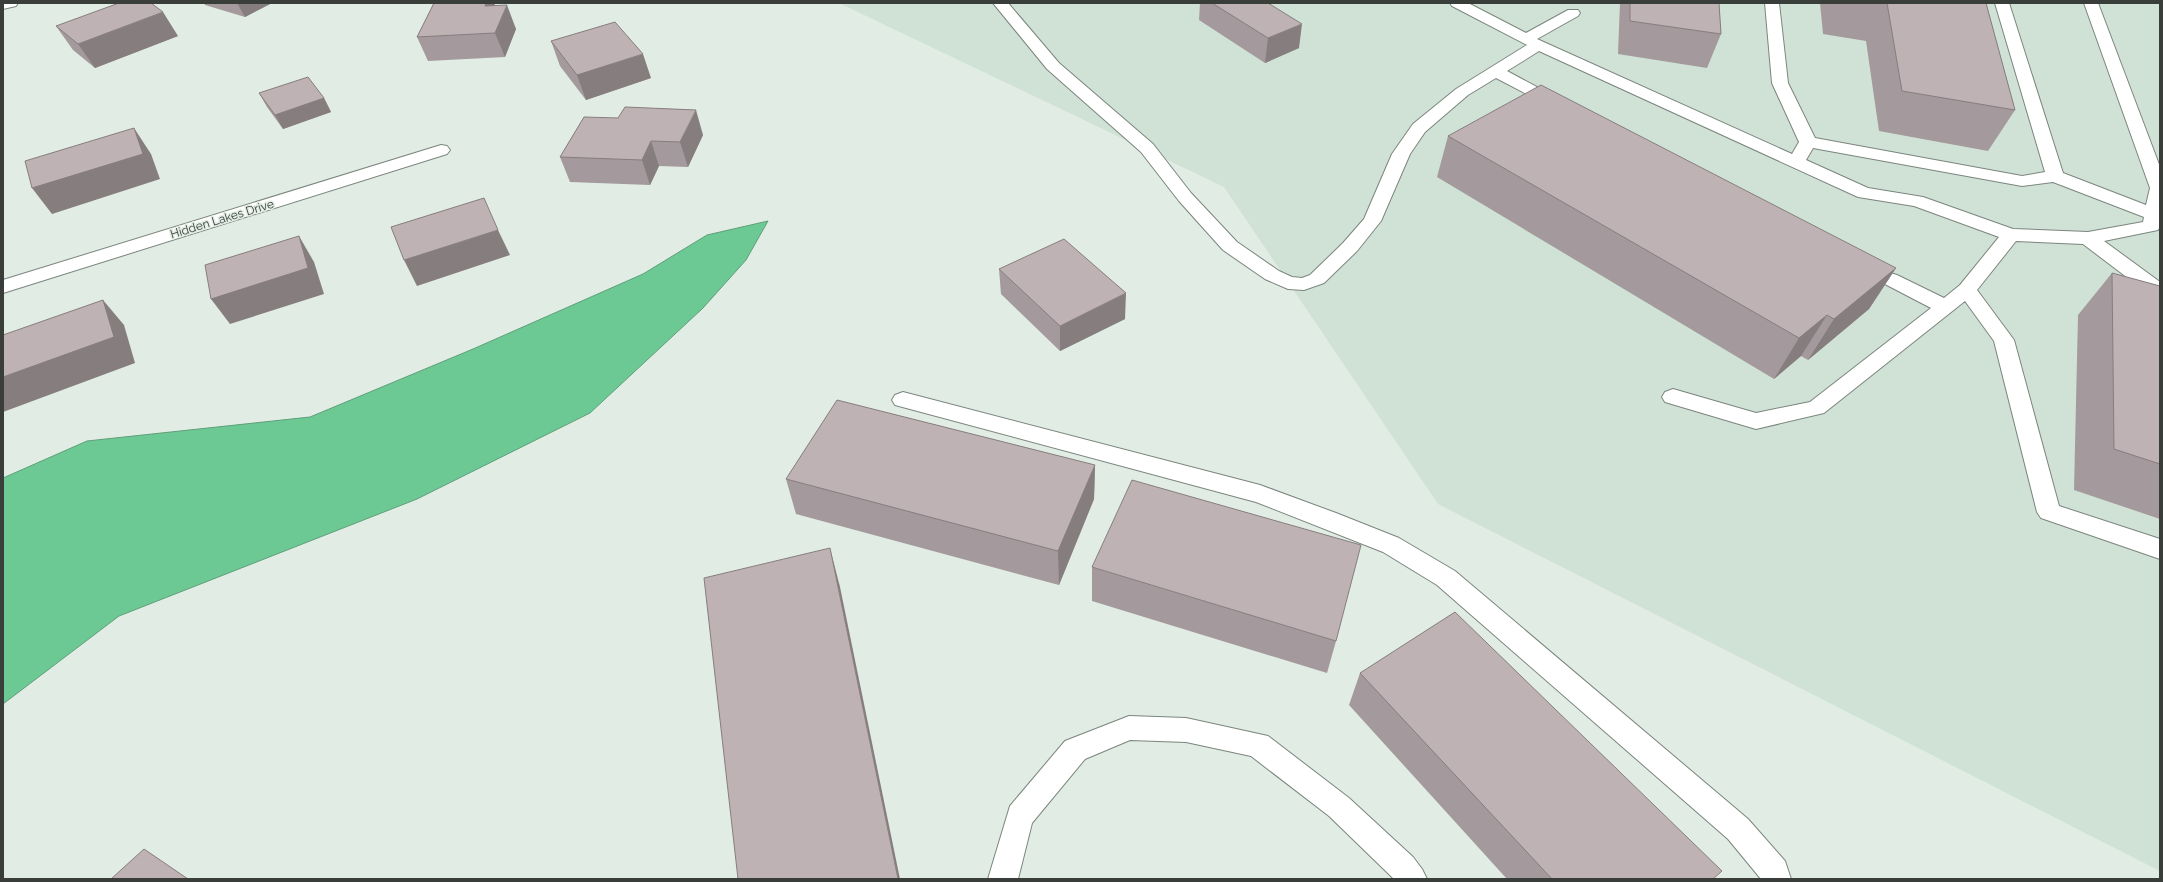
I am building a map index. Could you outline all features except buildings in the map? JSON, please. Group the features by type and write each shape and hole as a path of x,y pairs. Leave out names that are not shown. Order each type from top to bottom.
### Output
{"street":[{"path":"3,5 12,3"},
{"path":"1000,3 1053,66 1131,133 1146,148 1185,197 1230,246 1272,275 1288,283 1304,284 1317,278 1350,247 1372,222 1401,154 1419,128 1443,106 1494,72 1532,42 1573,13"},
{"path":"1457,3 1532,42 1864,193 1917,201 2011,235 2088,238 2151,226 2159,188 2151,142 2091,3"},
{"path":"1772,3 1780,83 1808,142"},
{"path":"2002,3 2055,176"},
{"path":"1494,72 1544,97"},
{"path":"1796,162 1808,142"},
{"path":"1808,142 2022,181 2055,176 2154,214"},
{"name":"Hidden Lakes Drive","path":"3,287 441,150"},
{"path":"1673,397 1756,421 1816,408 1967,290 2011,235"},
{"path":"2088,238 2152,286 2160,288"},
{"path":"1890,279 1946,307"},
{"path":"1967,290 2004,340 2049,512 2160,549"},
{"path":"903,400 1260,494 1328,518 1391,546 1446,578 1738,829 1775,871 1776,879"},
{"path":"1003,879 1020,816 1075,750 1129,728 1186,730 1258,746 1339,807 1403,867 1412,879"}],"shaded area":[{"path":"839,3 2160,3 2160,871 1438,504 1224,187"},
{"path":"768,221 746,260 703,308 590,413 417,499 119,616 3,704 3,478 87,441 310,417 473,349 643,274 707,235"}]}
